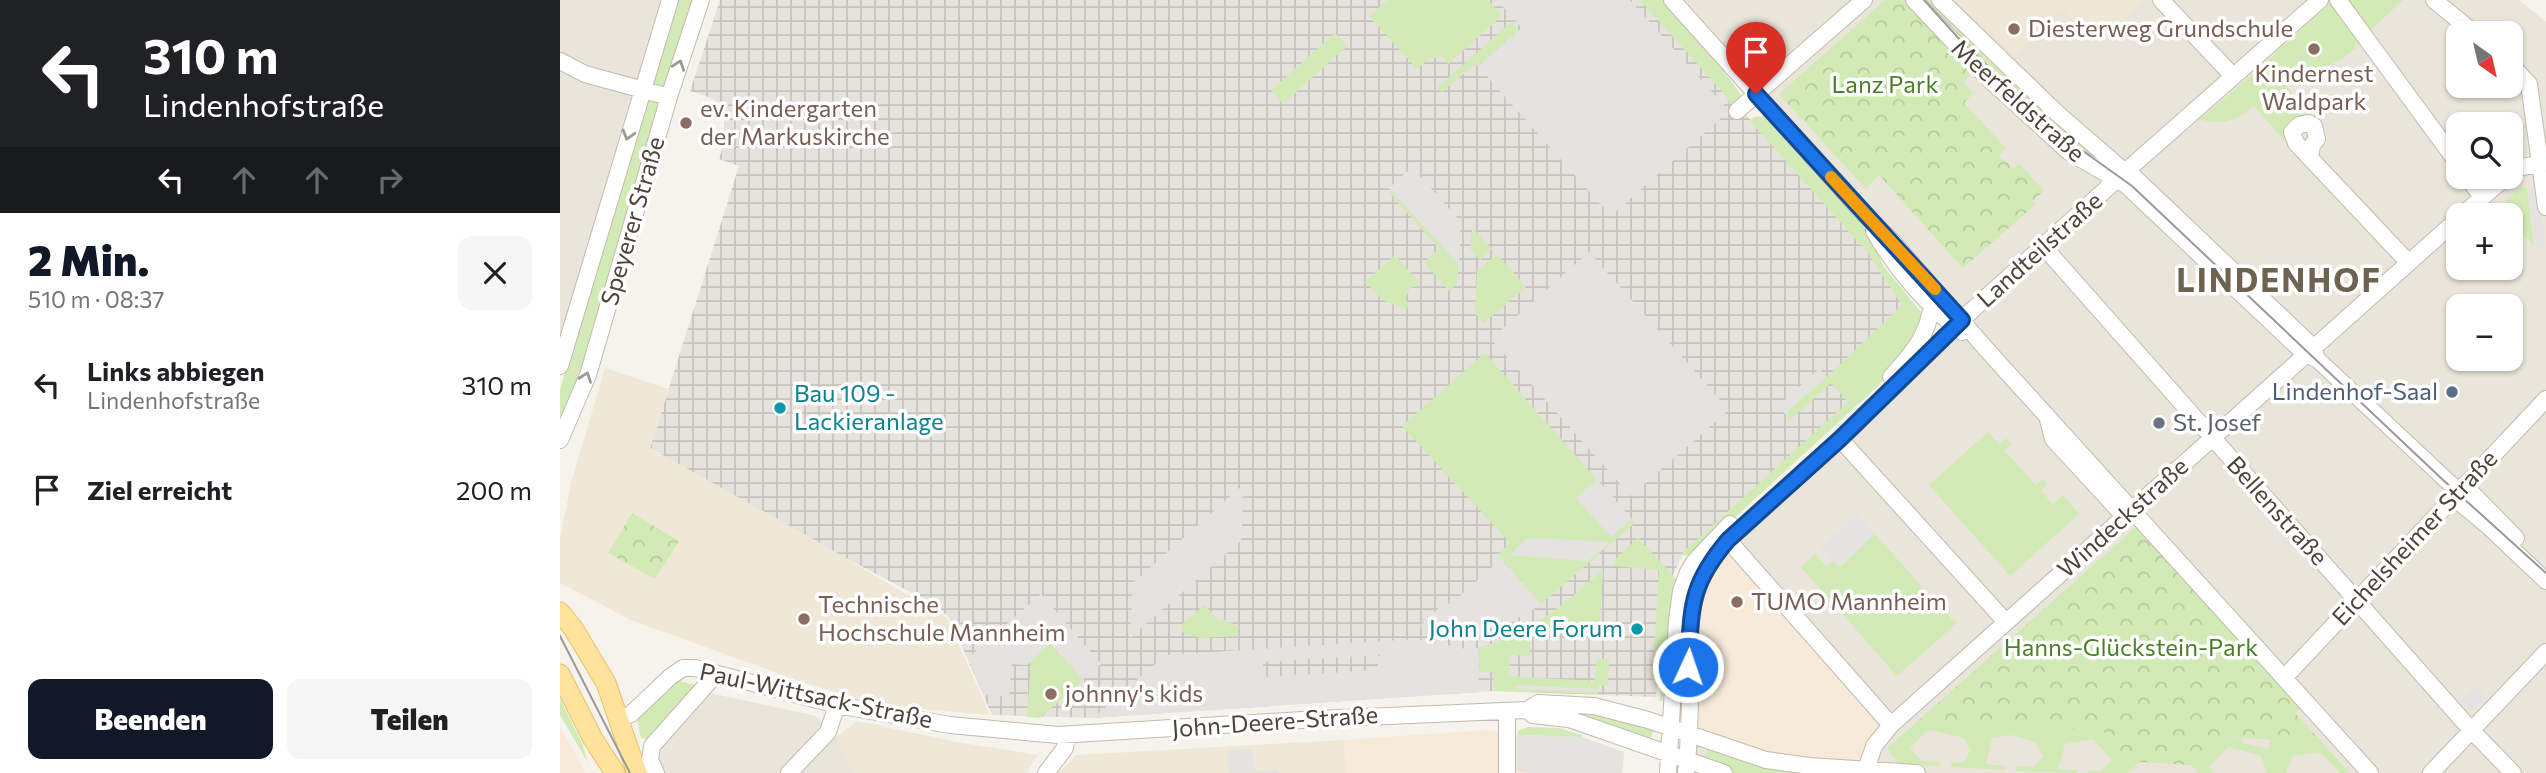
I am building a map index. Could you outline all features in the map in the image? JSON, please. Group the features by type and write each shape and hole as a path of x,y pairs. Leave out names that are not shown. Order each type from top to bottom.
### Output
{"main road":[{"path":"560,612 567,627 616,694 646,770"},
{"path":"560,674 593,739 615,773"},
{"path":"606,682 646,770"},
{"path":"593,739 600,773"}],"street":[{"name":"Speyerer Straße","path":"560,366 670,0"},
{"name":"Speyerer Straße","path":"560,439 588,375 668,97 701,0"},
{"path":"1672,0 1864,214 1893,242 1959,323 2046,414 2128,512 2285,677 2370,773"},
{"path":"1737,111 1864,0"},
{"name":"Meerfeldstraße","path":"1914,0 1988,78 2069,152 2121,176 2133,176 2312,353 2458,491 2546,566"},
{"name":"Meerfeldstraße","path":"1940,0 2121,176"},
{"path":"2161,0 2233,76"},
{"name":"Landteilstraße","path":"1687,766 1688,667 1693,603 1703,573 1728,540 1840,439 2043,246 2320,0"},
{"path":"2338,0 2446,147"},
{"path":"2434,0 2459,21"},
{"path":"560,61 585,74 668,97"},
{"path":"2524,79 2529,84 2543,164 2546,207"},
{"path":"2310,158 2408,262"},
{"path":"2523,167 2543,164"},
{"path":"2476,189 2482,197"},
{"name":"Windeckstraße","path":"2475,203 2492,189"},
{"path":"1864,214 1887,254 1932,305 1959,323"},
{"name":"Windeckstraße","path":"1865,771 1874,746 1891,725 2212,437 2312,353 2446,229"},
{"name":"Bellenstraße","path":"2043,246 2472,731 2513,773"},
{"path":"1668,773 1678,604 1688,572 1720,533 1893,375 1924,335 1932,305"},
{"name":"Eichelsheimer Straße","path":"2285,677 2546,399"},
{"path":"1840,439 2006,622"},
{"name":"Meerfeldstraße","path":"2458,491 2487,525 2546,580"},
{"path":"1728,540 1891,725"},
{"path":"2434,771 2546,653"},
{"name":"Paul-Wittsack-Straße","path":"624,717 631,714 683,668 695,668 836,705 950,724 1067,735"},
{"path":"646,770 652,746 716,674"},
{"path":"1648,720 1662,709 1673,694"},
{"name":"John-Deere-Straße","path":"1067,735 1332,718 1527,710 1538,704 1594,706 1648,720 1766,760 1865,771 1917,773"},
{"path":"789,773 828,732 836,705"},
{"name":"John-Deere-Straße","path":"1527,710 1532,715 1569,719 1670,754 1687,766 1714,772"},
{"path":"1507,711 1507,773"},
{"path":"1046,773 1065,748 1067,735"}],"shaded area":[{"path":"560,0 666,0 560,346"},
{"path":"720,0 1643,0 1868,251 1912,309 1849,404 1685,551 1671,578 1665,602 1656,697 1494,691 1093,718 992,715 949,617 935,605 823,546 650,448 739,166 719,159 724,143 724,120 719,104 711,98 690,91"},
{"path":"1497,0 1630,0 1729,111 1611,216 1478,66 1522,28"},
{"path":"1684,0 2519,0 2546,22 2546,773 1692,773 1708,568 1972,322"},
{"name":"Diesterweg Grundschule","path":"1955,0 2144,0 2100,43 2061,9 2015,56"},
{"path":"1412,167 1461,222 1459,265 1389,188"},
{"path":"2538,192 2546,249 2537,250 2529,193"},
{"path":"1589,252 1729,410 1631,496 1491,339"},
{"name":"Technische Hochschule Mannheim","path":"605,368 668,389 650,448 801,532 947,618 990,715 881,705 802,682 631,620 560,583 560,539 571,483"},
{"path":"1819,369 1826,377 1785,414 1778,406"},
{"path":"1597,479 1632,519 1611,537 1576,498"},
{"path":"1244,484 1241,541 1130,638 1133,583"},
{"path":"1857,514 1875,534 1839,568 1820,548"},
{"path":"1527,538 1610,542 1588,561 1510,555"},
{"path":"1727,544 1888,725 1862,767 1780,760 1692,731 1698,593"},
{"path":"1501,559 1541,604 1527,614 1488,629 1468,633 1420,626 1442,605 1452,603"},
{"path":"1041,594 1101,664 1083,680 1050,643 1027,665 1012,664 1009,696 983,695 968,658"},
{"path":"1417,639 1466,649 1478,648 1479,692 1093,718 1165,655","holes":["1393,654 1378,656 1378,670 1264,677 1263,662"]},
{"path":"1515,685 1598,689 1598,692 1515,689"},
{"path":"2475,685 2488,697 2471,711 2461,700"},
{"path":"705,692 816,716 836,737 853,773 656,773 652,746"},
{"path":"857,721 957,742 1038,755 1026,773 853,773 836,737"},
{"path":"560,727 586,773 560,773"},
{"path":"1487,730 1517,735 1582,737 1624,752 1622,773 1347,773 1343,740"},
{"path":"1517,735 1582,737 1624,752 1622,773 1528,773 1516,770"},
{"path":"1343,740 1347,773 1058,773 1076,755"},
{"path":"1253,749 1255,771 1278,769 1279,773 1229,773 1227,750"}],"green space":[{"path":"676,0 693,0 642,160 588,346 560,423 560,390 644,97"},
{"path":"1388,0 1488,0 1502,16 1448,64 1442,56 1429,59 1417,69 1369,16"},
{"path":"1640,0 1666,0 1690,26 1744,99 1730,104 1726,96"},
{"name":"Lanz Park","path":"1885,0 1906,0 1973,73 1963,82 1973,93 1964,103 2005,147 1999,158 2013,169 2019,163 2044,191 2032,201 2035,205 1963,268 1879,175 1866,189 1779,94"},
{"path":"1922,0 1940,0 2125,172 2081,161"},
{"path":"2334,0 2403,0 2342,59 2287,87 2311,118 2289,138 2284,140 2254,106 2228,121 2198,119 2275,54 2271,49 2280,41 2284,45"},
{"path":"1511,22 1519,30 1478,66 1475,64 1442,92 1437,88"},
{"path":"1335,33 1347,46 1283,104 1271,90"},
{"path":"1766,116 1857,216 1869,234 1884,267 1921,312 1922,323 1879,385 1693,556 1680,555 1848,402 1831,383 1790,420 1778,406 1819,369 1827,377 1902,305 1867,252 1750,121 1754,117"},
{"path":"2527,188 2534,246 2523,235 2523,203 2504,203 2519,189"},
{"path":"1391,190 1459,265 1457,284 1449,291 1424,262 1439,249 1389,192"},
{"path":"1472,227 1492,249 1480,260 1470,249"},
{"path":"1497,254 1526,287 1484,323 1475,313 1477,271"},
{"path":"1395,255 1419,282 1418,286 1410,288 1405,299 1409,304 1406,310 1383,300 1365,282"},
{"path":"1485,353 1635,523 1541,604 1498,555 1510,543 1402,426"},
{"path":"1988,432 1999,444 2006,438 2011,444 2005,451 2036,485 2043,479 2047,484 2041,491 2053,504 2063,495 2079,514 2010,576 1929,485"},
{"path":"632,513 679,541 655,579 608,553"},
{"name":"Hanns-Glückstein-Park","path":"2138,525 2300,708 2295,713 2323,743 2225,737 2195,769 2191,765 2140,762 2135,767 2103,731 1919,720"},
{"path":"1875,534 1942,609 1944,608 1952,621 1957,623 1897,676 1801,567 1815,554 1826,566 1833,561 1839,567"},
{"path":"1638,538 1679,582 1662,701 1662,680 1652,679 1659,570 1614,566 1615,559"},
{"path":"1603,569 1600,624 1569,622 1568,633 1530,631 1530,656 1510,655 1508,676 1595,681 1596,659 1609,659 1608,686 1598,685 1598,694 1494,691 1493,672 1479,672 1478,648 1515,635 1546,617"},
{"path":"1205,605 1219,621 1223,619 1239,627 1236,636 1203,638 1185,635 1181,629 1182,624"},
{"path":"1050,643 1083,680 1040,718 1027,717 1031,661"},
{"path":"675,680 700,686 653,740 641,738 637,720"},
{"path":"560,699 582,743 588,763 560,715"},
{"path":"1535,709 1605,712 1655,726 1649,743"},
{"path":"1919,720 2103,731 2135,767 2127,773 2088,773 2101,771 2112,760 2093,739 2065,744 2058,769 2077,770 2077,773 2016,771 2017,766 2033,767 2043,757 2036,742 2010,735 1992,738 1986,764 2006,766 2006,770 1951,767 1951,763 1963,763 1971,750 1964,738 1929,730 1910,747 1921,761 1940,762 1940,766 1899,764 1887,748"},
{"path":"1528,727 1559,728 1582,737 1517,735 1519,730"},
{"path":"2225,737 2242,739 2243,743 2268,749 2270,740 2323,743 2349,773 2340,773 2320,752 2292,756 2286,773 2267,773 2261,756 2228,747 2209,767 2214,773 2199,773 2195,769"},
{"path":"1709,746 1837,773 1733,773 1703,762"}],"tram line":[{"path":"1924,0 1962,42 2055,131 2132,186 2442,479 2546,573"},
{"path":"560,636 630,773"}],"slow traffic":[{"path":"1831,177 1935,289"}],"place":[{"name":"Diesterweg Grundschule","path":"2014,29"},
{"name":"Kindernest Waldpark","path":"2314,49"},
{"name":"ev. Kindergarten der Markuskirche","path":"686,123"},
{"name":"Lindenhof-Saal","path":"2452,392"},
{"name":"Bau 109 - Lackieranlage","path":"780,408"},
{"name":"St. Josef","path":"2159,423"},
{"name":"TUMO Mannheim","path":"1737,602"},
{"name":"Technische Hochschule Mannheim","path":"804,619"},
{"name":"John Deere Forum","path":"1637,629"},
{"name":"johnny's kids","path":"1051,694"}],"district":[{"name":"LINDENHOF","path":"2279,281"}],"route":[{"path":"1688,667 1693,603 1697,586 1714,556 1728,540 1840,439 1962,320 1756,94"}]}
